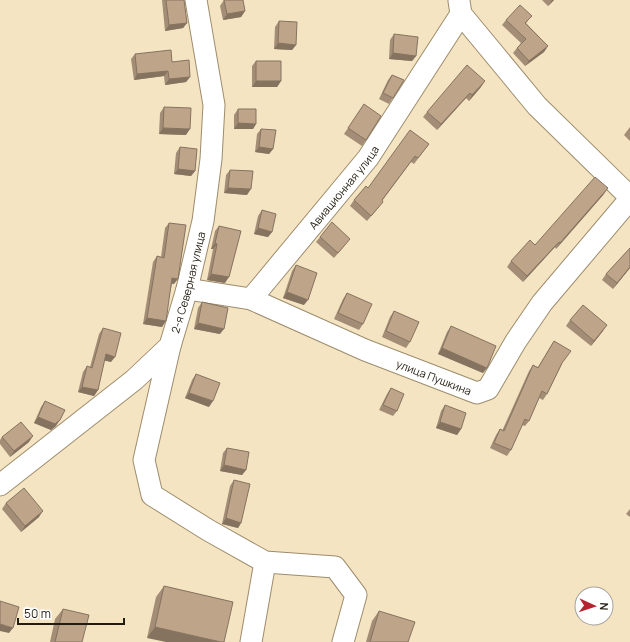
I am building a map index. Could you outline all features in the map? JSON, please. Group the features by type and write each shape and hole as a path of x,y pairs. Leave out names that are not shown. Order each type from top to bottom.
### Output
{"street":[{"name":"2-я Северная улица","path":"0,485 134,380 170,346 187,289 203,221 211,159 214,105 196,0"},
{"path":"460,7 537,106 630,198"},
{"name":"Авиационная улица","path":"251,298 368,158 460,7"},
{"name":"улица Пушкина","path":"251,298 365,350 477,393 488,389 516,341 542,303 630,198"},
{"path":"187,289 251,298"},
{"path":"170,346 144,460 152,496 265,562 335,567 356,595 343,642"},
{"path":"251,642 265,562"}],"building":[{"path":"166,0 184,0 187,23 169,25"},
{"path":"224,0 243,0 245,11 227,14"},
{"path":"520,5 532,16 525,23 548,46 529,61 517,48 526,39 506,20"},
{"path":"279,21 297,22 296,45 278,43"},
{"path":"394,34 418,37 416,56 393,53"},
{"path":"171,50 172,62 189,60 190,77 169,79 168,71 137,74 135,54"},
{"path":"256,61 281,61 281,81 256,81"},
{"path":"467,65 485,81 472,95 470,93 441,124 427,112"},
{"path":"392,75 404,80 393,98 383,93"},
{"path":"364,104 381,116 366,140 348,128"},
{"path":"164,107 191,108 190,129 163,128"},
{"path":"238,109 256,109 256,124 238,123"},
{"path":"261,129 276,130 273,149 259,147"},
{"path":"410,130 429,144 418,158 415,156 382,200 383,202 371,216 354,200 366,186 368,188"},
{"path":"180,147 197,149 195,171 178,169"},
{"path":"230,170 253,171 251,189 228,188"},
{"path":"595,177 608,188 560,243 559,242 527,276 511,261 530,240 535,245"},
{"path":"262,210 276,214 272,232 258,228"},
{"path":"332,222 350,239 338,253 320,237"},
{"path":"169,223 186,225 178,279 172,278 166,321 147,318 157,256 164,258"},
{"path":"219,226 241,231 229,277 211,274"},
{"path":"630,248 630,267 617,283 606,274"},
{"path":"296,265 317,273 308,300 287,292"},
{"path":"347,293 372,304 363,324 338,313"},
{"path":"202,302 228,308 224,329 198,323"},
{"path":"583,305 607,325 594,341 570,320"},
{"path":"394,311 419,322 410,342 386,331"},
{"path":"451,326 496,346 487,368 442,348"},
{"path":"103,328 121,333 115,357 106,354 98,390 82,387 87,366 92,368"},
{"path":"554,341 571,351 562,363 547,394 542,391 529,421 525,419 511,450 494,443 500,429 504,431 533,365 538,368"},
{"path":"196,374 220,383 213,401 189,393"},
{"path":"391,388 404,394 397,411 383,405"},
{"path":"45,401 65,410 60,420 55,424 38,417"},
{"path":"445,405 466,413 461,429 440,422"},
{"path":"21,422 33,436 14,451 2,437"},
{"path":"227,448 249,452 246,470 224,465"},
{"path":"234,480 250,484 241,523 226,518"},
{"path":"24,488 43,511 25,526 6,503"},
{"path":"164,586 233,602 224,642 155,627"},
{"path":"0,601 19,607 13,628 0,624"},
{"path":"63,609 89,615 82,642 55,642"},
{"path":"379,611 415,622 408,642 370,642"}]}
